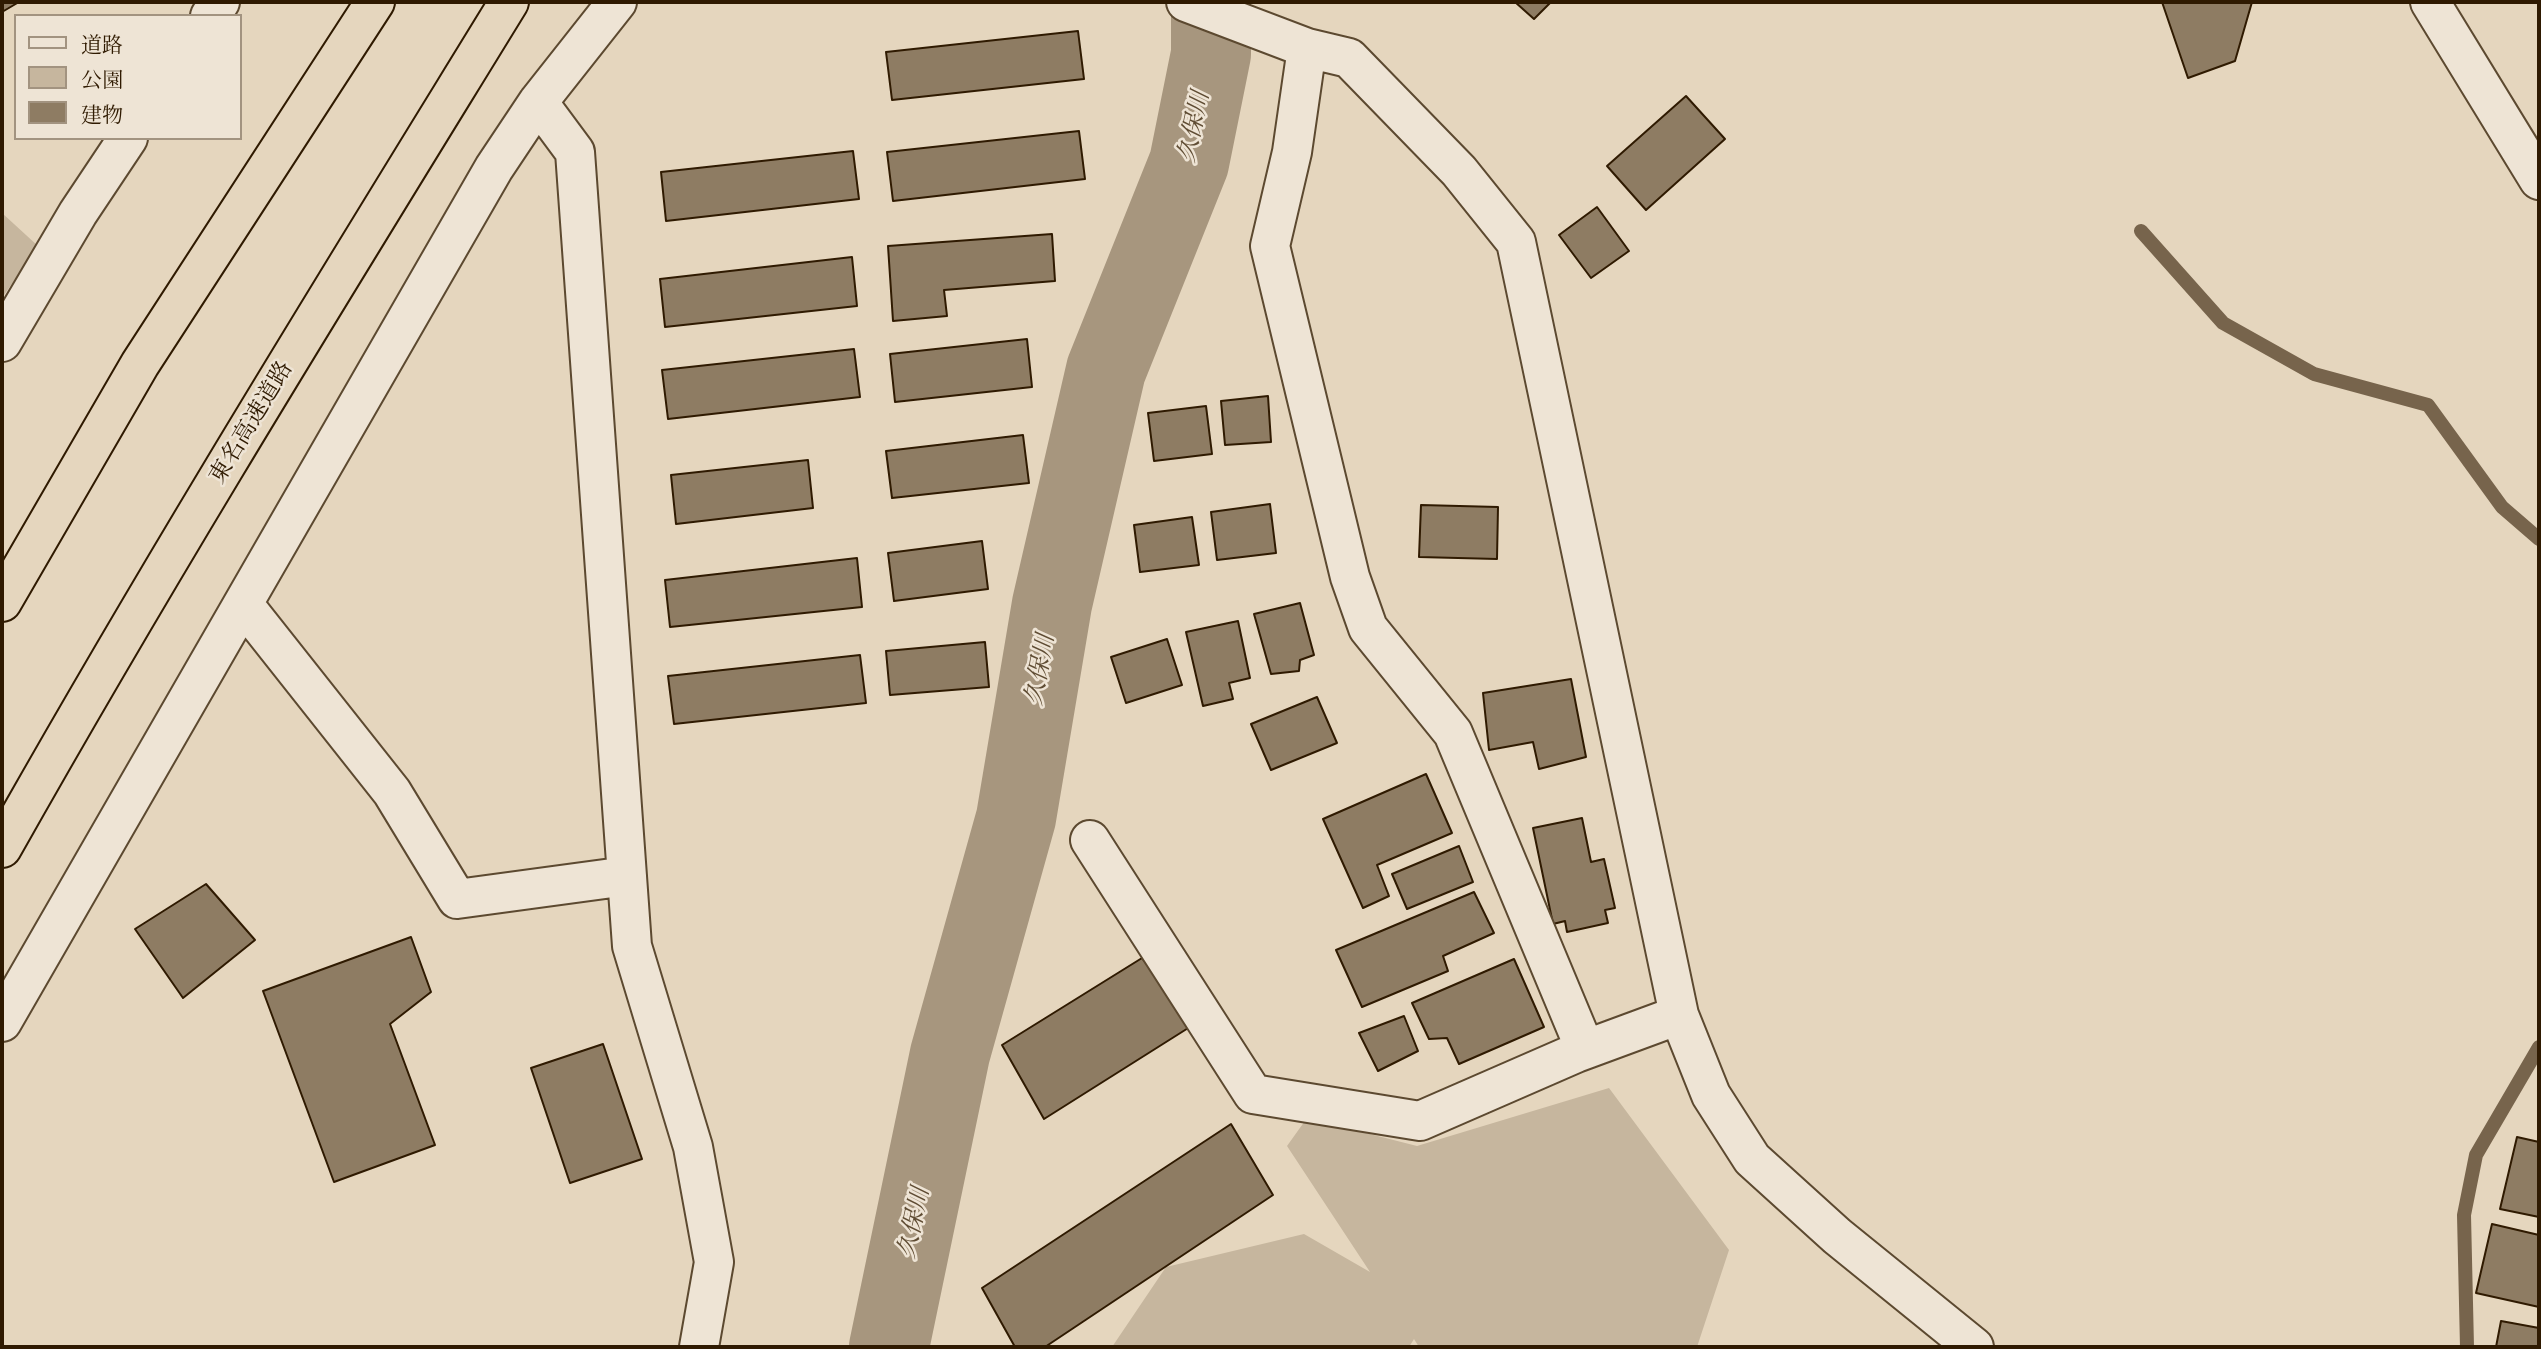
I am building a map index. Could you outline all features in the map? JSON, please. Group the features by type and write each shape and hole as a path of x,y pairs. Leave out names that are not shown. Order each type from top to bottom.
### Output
{"highway":[{"path":"2,602 140,364 376,2"},
{"name":"東名高速道路","path":"2,848 237,448 509,2"}],"street":[{"path":"2,1022 494,168 538,102 617,2"},
{"path":"1186,2 1307,48 1349,58 1459,171 1516,242 1679,1015 1711,1095 1752,1158 1837,1236 1974,1347"},
{"path":"2430,2 2539,180"},
{"path":"1307,48 1292,152 1270,246 1350,577 1368,628 1453,733 1585,1049"},
{"path":"538,102 575,152 632,946 693,1147 714,1262 699,1347"},
{"path":"2,342 78,214 127,140"},
{"path":"244,605 392,792 457,899 627,876"},
{"path":"1090,840 1253,1094 1420,1121 1585,1049 1679,1015"}],"green space":[{"path":"2,213 38,246 2,298"},
{"path":"1609,1088 1729,1250 1697,1347 1419,1347 1414,1339 1409,1347 1112,1347 1166,1267 1304,1234 1370,1272 1287,1146 1307,1118 1417,1146"}],"building":[{"path":"2,2 19,2 2,12"},
{"path":"1515,2 1551,2 1534,19"},
{"path":"2162,2 2252,2 2235,61 2188,78"},
{"path":"1078,31 1084,79 892,100 886,52"},
{"path":"1686,96 1725,139 1646,210 1607,166"},
{"path":"1079,131 1085,179 893,201 887,152"},
{"path":"853,151 859,199 666,221 661,172"},
{"path":"1597,207 1629,251 1591,278 1559,235"},
{"path":"1052,234 1055,281 944,290 947,316 893,321 888,246"},
{"path":"852,257 857,306 665,327 660,279"},
{"path":"1027,339 1032,387 895,402 890,354"},
{"path":"854,349 860,397 668,419 662,370"},
{"path":"1268,396 1271,442 1225,445 1221,401"},
{"path":"1206,406 1212,454 1154,461 1148,413"},
{"path":"1023,435 1029,483 892,498 886,451"},
{"path":"808,460 813,508 676,524 671,475"},
{"path":"1270,504 1276,553 1217,560 1211,512"},
{"path":"1421,505 1498,507 1497,559 1419,557"},
{"path":"1192,517 1199,565 1140,572 1134,525"},
{"path":"982,541 988,589 894,601 888,553"},
{"path":"857,558 862,607 670,627 665,580"},
{"path":"1300,603 1314,655 1300,660 1299,671 1271,674 1254,614"},
{"path":"1238,621 1250,678 1229,683 1233,699 1203,706 1186,632"},
{"path":"1167,639 1182,685 1126,703 1111,657"},
{"path":"985,642 989,687 890,695 886,651"},
{"path":"860,655 866,703 674,724 668,676"},
{"path":"1571,679 1586,757 1539,769 1533,742 1489,750 1483,693"},
{"path":"1317,697 1337,743 1271,770 1251,724"},
{"path":"1426,774 1452,833 1377,865 1389,896 1363,908 1323,819"},
{"path":"1582,818 1591,862 1604,859 1615,908 1605,910 1608,923 1567,932 1565,921 1553,924 1533,828"},
{"path":"1459,846 1473,882 1407,909 1392,874"},
{"path":"206,884 255,940 183,998 135,929"},
{"path":"1474,892 1494,933 1443,956 1448,971 1362,1007 1336,950"},
{"path":"411,937 431,992 390,1024 435,1145 334,1182 263,991"},
{"path":"1142,958 1193,1025 1044,1119 1002,1045"},
{"path":"1514,959 1544,1027 1459,1064 1447,1038 1429,1039 1412,1003"},
{"path":"1404,1016 1418,1051 1378,1071 1359,1033"},
{"path":"603,1044 642,1159 570,1183 531,1068"},
{"path":"1231,1124 1273,1195 1045,1347 1015,1347 982,1288"},
{"path":"2517,1137 2539,1142 2539,1217 2500,1209"},
{"path":"2492,1224 2539,1235 2539,1307 2476,1293"},
{"path":"2501,1321 2539,1328 2539,1347 2496,1347"}],"waterway":[{"name":"久保川","path":"889,1347 950,1054 1016,818 1052,604 1106,370 1189,163 1211,54 1211,2"},
{"path":"2141,231 2223,323 2314,374 2428,405 2502,507 2539,539"},
{"path":"2467,1347 2464,1215 2476,1155 2539,1047"}]}
